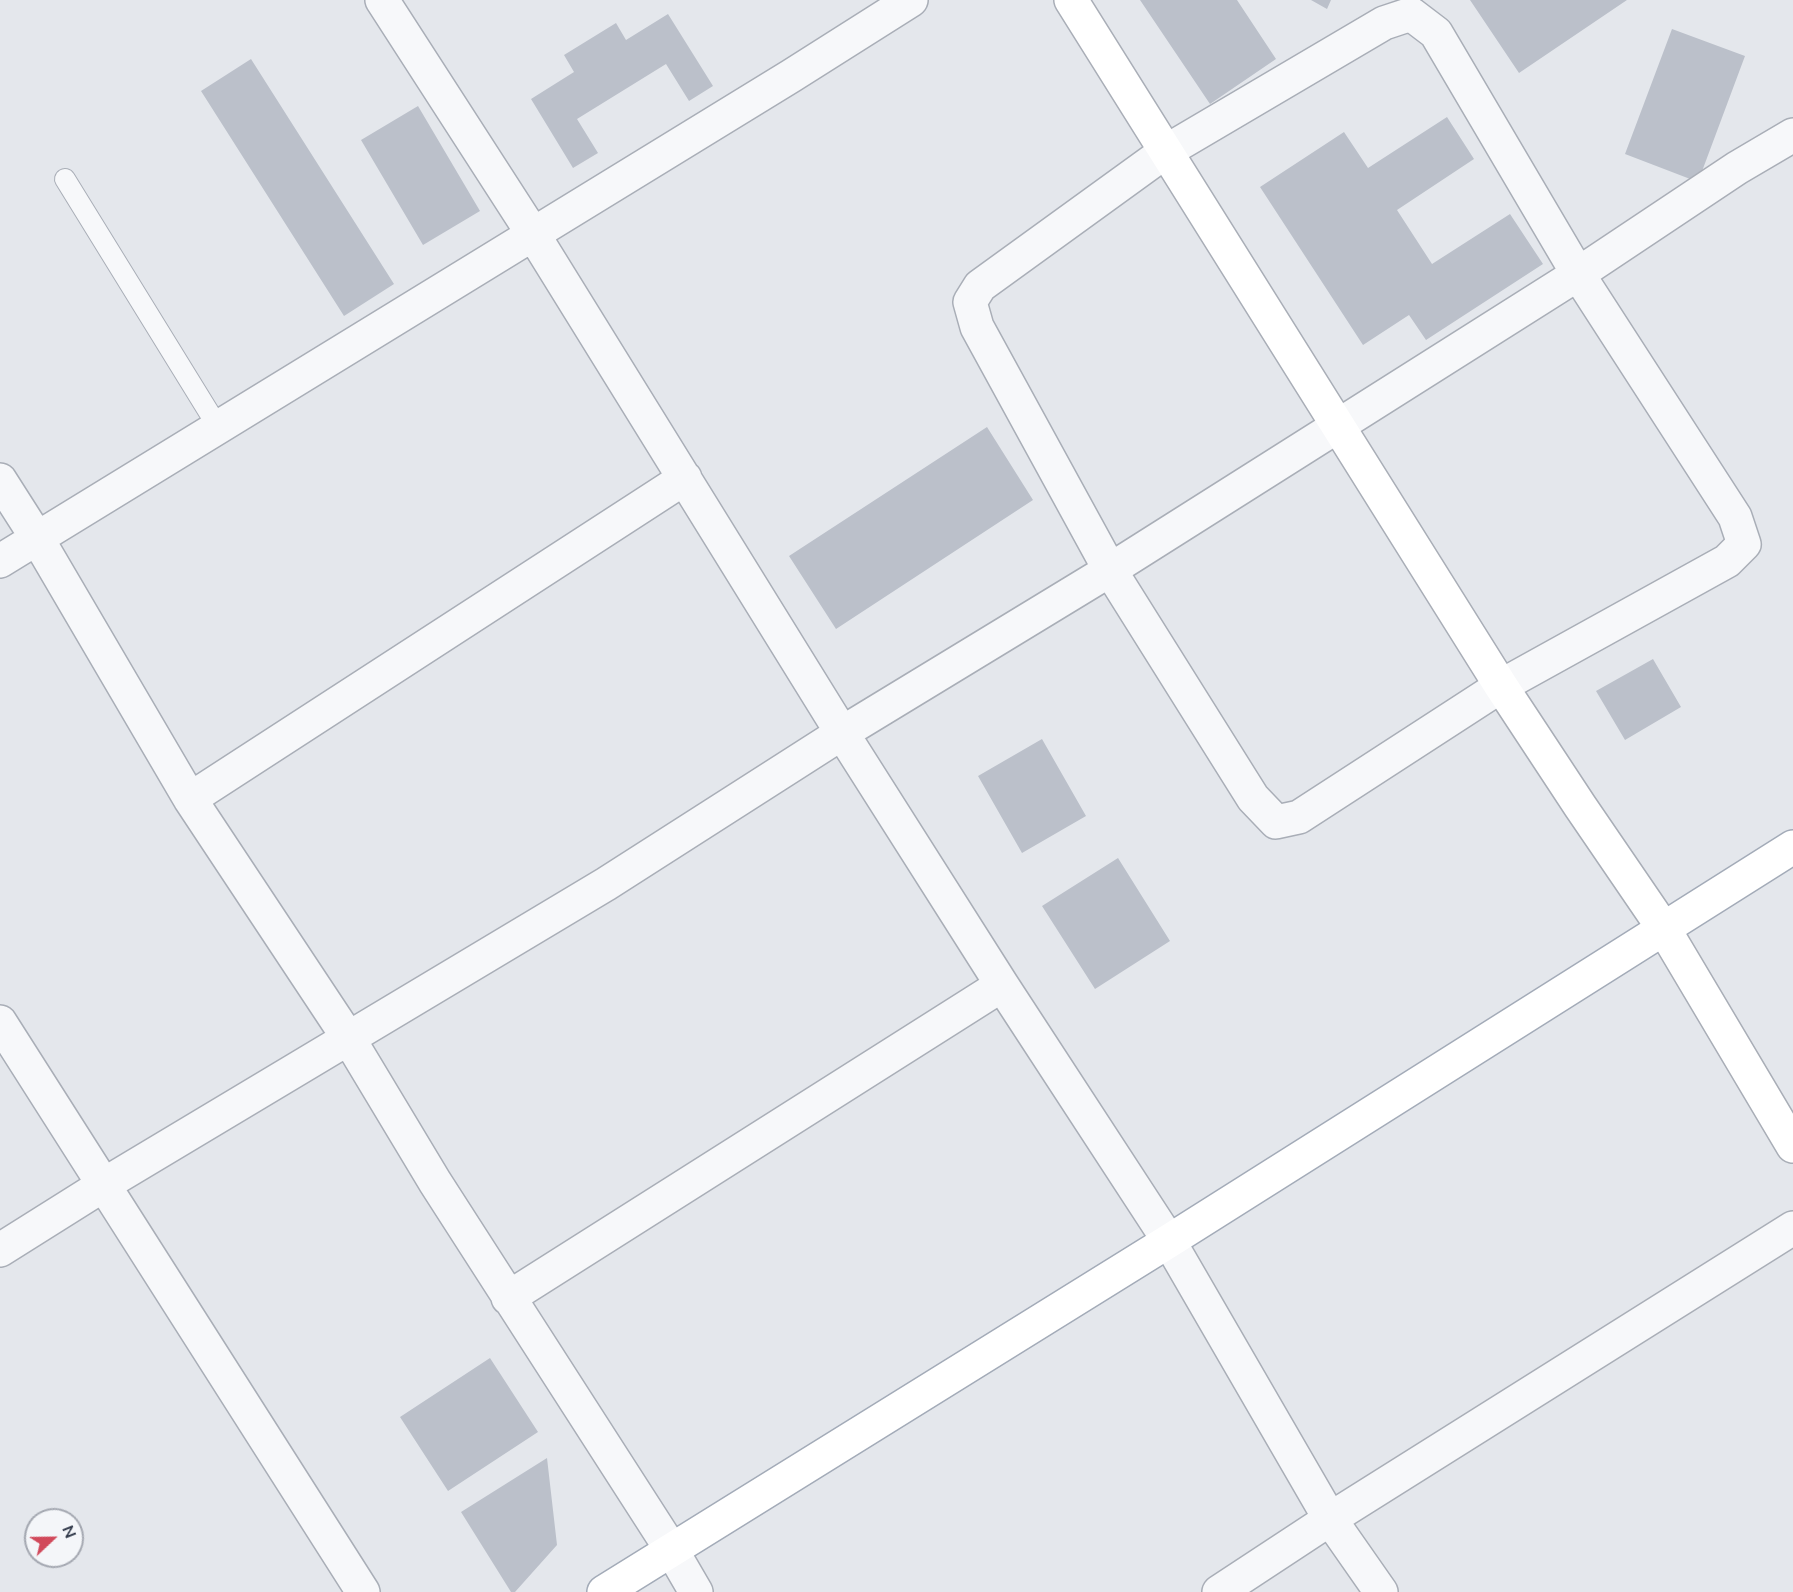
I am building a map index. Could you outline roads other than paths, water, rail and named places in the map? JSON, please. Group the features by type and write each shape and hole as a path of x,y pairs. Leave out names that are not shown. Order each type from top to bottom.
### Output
{"main road":[{"path":"1071,0 1501,686 1664,929 1793,1146"},
{"path":"604,1592 1169,1241 1793,847"}],"street":[{"path":"382,0 533,234 842,733 1002,985 1169,1241 1330,1519 1381,1592"},
{"path":"0,561 911,0"},
{"path":"1412,14 1436,33 1578,274 1736,517 1743,544 1727,561 1501,686 1299,818 1276,822 1253,798 1110,570 977,327 970,302 980,286 1165,152 1384,23 1412,14"},
{"path":"0,1250 105,1184 606,884 842,733 1110,570 1578,274 1737,168 1793,135"},
{"path":"189,798 685,478"},
{"path":"0,480 37,538 189,798 348,1039 435,1182 696,1592"},
{"path":"508,1298 1002,985"},
{"path":"0,1022 363,1592"},
{"path":"1218,1592 1793,1228"}],"lane":[{"path":"65,179 218,427"}]}
